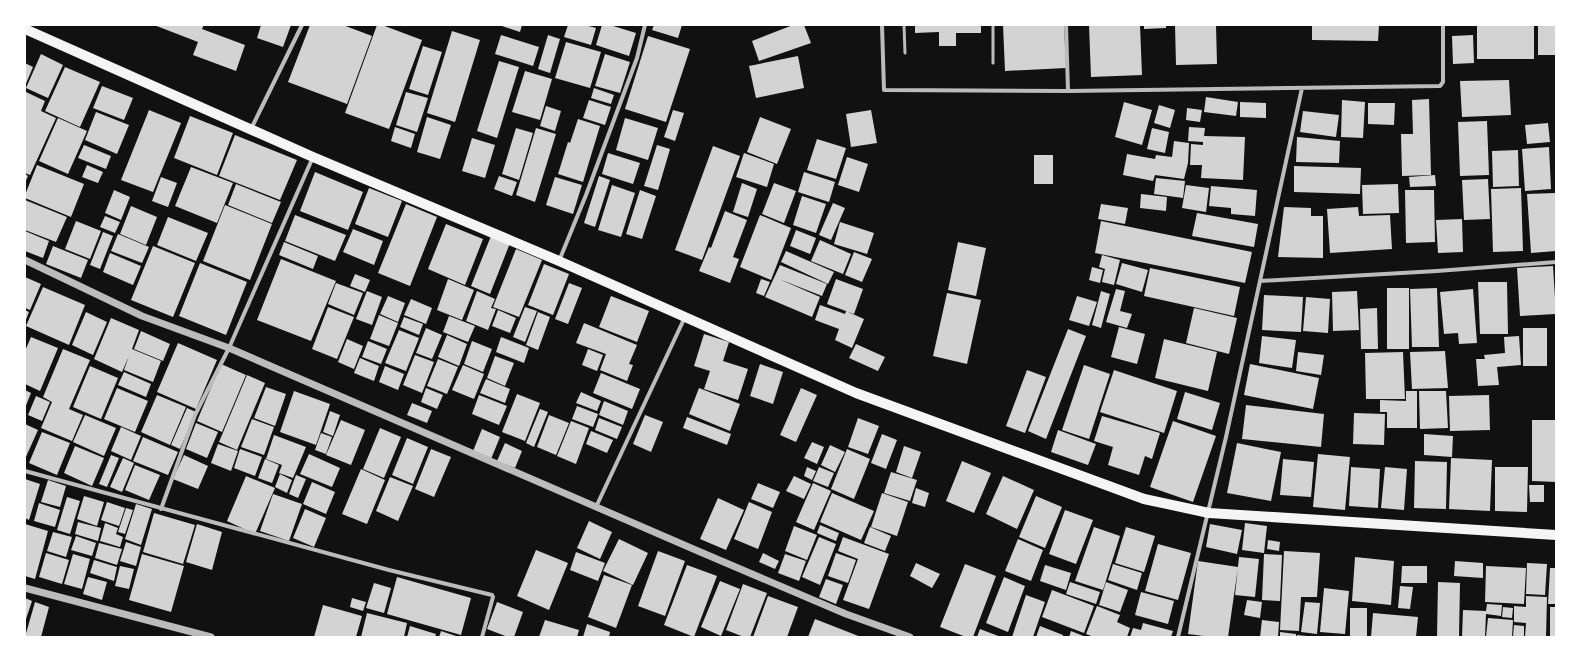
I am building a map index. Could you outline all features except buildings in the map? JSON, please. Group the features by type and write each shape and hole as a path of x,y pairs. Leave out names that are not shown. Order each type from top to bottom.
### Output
{"main road":[{"path":"25,29 313,157 558,261 856,392 1144,499 1209,513 1556,535"}],"street":[{"path":"251,129 302,25"},
{"path":"558,261 586,194 634,65 645,25"},
{"path":"882,25 884,90 1068,91 1440,86 1443,82 1443,25"},
{"path":"1066,25 1068,91"},
{"path":"1178,637 1209,513 1302,88"},
{"path":"162,509 195,415 228,348 313,157"},
{"path":"25,260 142,316 228,348 846,614 910,637"},
{"path":"1260,280 1437,271 1556,262"},
{"path":"596,507 685,317"},
{"path":"25,471 389,570 492,595 493,597 482,637"},
{"path":"25,588 212,637"}],"lane":[{"path":"904,25 905,53"},
{"path":"993,25 993,63"}]}
